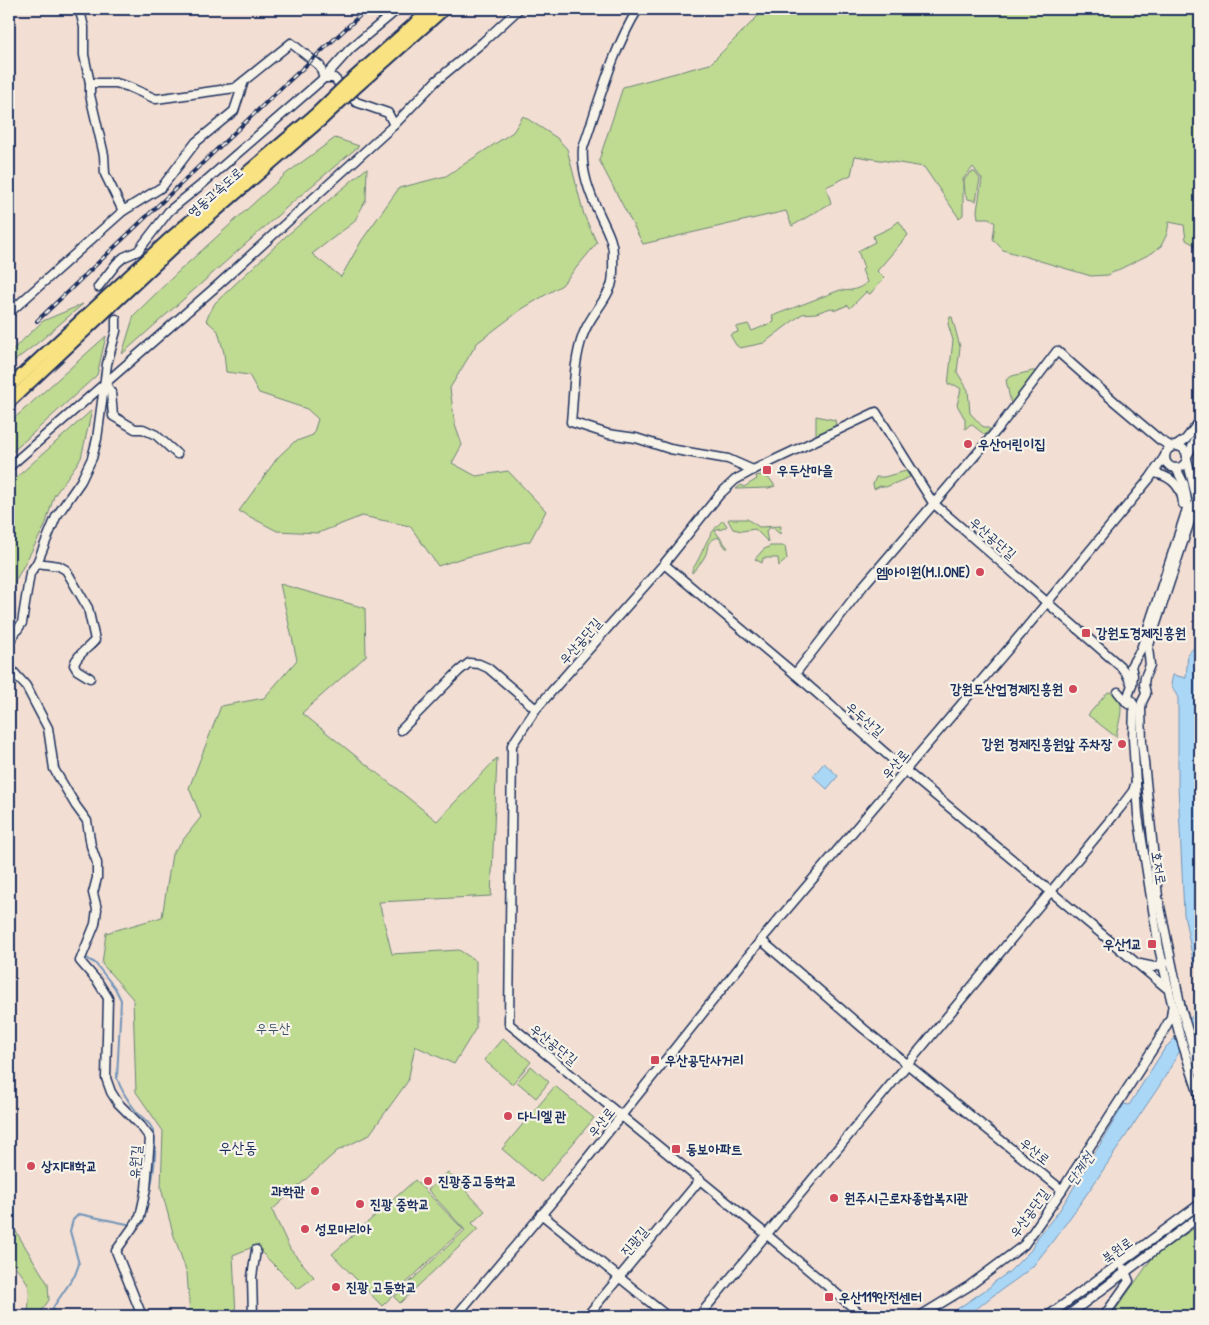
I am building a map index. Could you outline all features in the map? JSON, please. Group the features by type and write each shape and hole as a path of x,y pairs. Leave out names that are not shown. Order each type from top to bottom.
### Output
{"highway":[{"name":"영동고속도로","path":"9,402 174,247 320,116 431,9"},
{"name":"영동고속도로","path":"351,86 444,9"},
{"name":"영동고속도로","path":"9,387 167,241 320,116"}],"street":[{"path":"77,9 81,15 84,28 84,55 90,83 90,96 104,156 104,169 123,211"},
{"path":"98,287 117,263 124,257 138,251 169,211 324,78 350,50 398,9"},
{"path":"9,467 219,284 394,125 436,81 519,9"},
{"path":"638,9 628,26 616,55 583,148 582,162 588,186 608,232 614,252 612,284 604,300 591,317 582,336 571,422 608,434 636,438 670,449 728,460 753,470"},
{"path":"90,83 116,83 129,86 156,99 235,88 291,44 320,66 324,78"},
{"path":"324,78 334,78 356,102 388,113 394,125"},
{"path":"9,313 123,211 162,186 196,142 234,111 244,81"},
{"path":"9,642 22,623 30,573 37,563 56,517 81,481 92,458 108,364 116,331 116,319"},
{"path":"795,674 864,585 997,430 1057,351 1170,450 1184,450 1197,500"},
{"path":"105,384 111,392 113,416 135,429 143,429 156,435 177,454"},
{"name":"우산공단길","path":"863,1316 766,1234 509,1024 512,744 536,709 664,564 722,492 735,480 876,412 933,503 1120,666 1132,685"},
{"name":"우산로","path":"456,1316 622,1116 761,940 1048,603 1150,478 1170,450 1186,439 1200,422"},
{"path":"1150,478 1183,465 1200,433"},
{"path":"1170,450 1167,463 1175,467 1184,484 1188,501 1180,528"},
{"path":"1158,474 1167,477 1179,488 1183,498 1180,528"},
{"name":"호저로","path":"1200,487 1148,648 1150,666 1144,684 1146,694 1142,702 1142,743 1158,897 1181,1008 1200,1071"},
{"name":"호저로","path":"1180,528 1138,655 1132,666 1132,685 1128,693 1134,716 1133,738 1138,815 1159,948 1179,1033 1200,1098"},
{"path":"37,563 58,566 66,570 88,608 95,640 89,648 76,658 74,665 77,670 90,678"},
{"name":"우두산길","path":"664,564 795,674 906,771 1169,990"},
{"path":"1138,655 1144,655 1148,659"},
{"path":"401,730 469,663 479,664 488,668 536,709"},
{"path":"1120,666 1132,666"},
{"name":"유원길","path":"9,667 26,686 48,728 54,769 87,821 91,846 97,863 98,878 93,893 97,909 95,924 82,958 108,998 106,1078 111,1092 118,1103 142,1126 150,1138 146,1189 140,1217 116,1251 142,1316"},
{"path":"1134,716 1118,692 1131,702 1142,702"},
{"path":"699,1316 1120,808 1133,791 1136,782"},
{"path":"1137,799 1147,799"},
{"path":"1120,808 1131,807 1138,815"},
{"name":"우산로","path":"761,940 864,1029 1062,1190"},
{"path":"1134,961 1152,962 1159,948"},
{"path":"1134,961 1154,967 1172,961"},
{"name":"우산공단길","path":"920,1316 969,1286 1024,1245 1062,1190 1158,1041 1171,1017 1172,1005"},
{"path":"1158,1041 1167,1033 1179,1033"},
{"name":"진광길","path":"587,1316 700,1180"},
{"name":"북원로","path":"1048,1316 1200,1204"},
{"path":"541,1214 667,1316"},
{"name":"북원로","path":"1067,1316 1200,1216"},
{"path":"253,1316 252,1277 256,1250"},
{"path":"1104,1316 1129,1281 1120,1263"}],"green space":[{"path":"765,9 1200,9 1200,54 1196,72 1200,77 1200,248 1186,240 1184,225 1169,222 1167,234 1161,246 1152,253 1108,275 1091,276 1003,250 993,239 995,223 989,218 978,218 977,211 982,179 973,167 963,179 963,215 959,218 924,167 855,156 851,175 826,187 831,203 792,226 786,211 643,244 599,160 623,87 710,64"},
{"path":"523,116 557,138 567,149 584,215 597,243 562,285 522,309 477,343 450,388 455,425 462,445 452,463 476,476 508,471 546,511 530,541 438,566 410,526 362,516 318,533 277,531 239,511 278,457 294,442 313,435 318,419 307,409 259,393 249,375 226,372 224,353 218,331 206,320 215,303 285,237 367,168 366,200 354,222 312,254 341,277 362,240 399,188 446,176 513,132"},
{"path":"335,138 359,146 295,200 122,354 134,315 178,272 287,173"},
{"path":"971,172 975,172 980,179 976,201 968,199 965,194 964,180"},
{"path":"899,221 908,235 877,271 884,278 870,294 866,292 850,308 848,305 836,310 831,308 816,313 802,314 764,343 740,348 736,345 730,335 738,332 736,327 748,324 752,331 774,322 772,316 840,290 854,289 867,282 858,251 875,242 873,236 890,228"},
{"path":"83,304 9,365 9,353 43,321"},
{"path":"950,317 952,317 960,347 957,372 968,390 970,413 982,426 990,429 985,435 971,424 965,429 965,419 957,405 961,389 955,385 948,385 953,340 948,324"},
{"path":"106,336 97,375 9,455 9,423"},
{"path":"1038,371 1011,404 1006,380 1012,376"},
{"path":"92,410 81,458 54,496 45,526 10,591 9,484"},
{"path":"816,416 835,420 836,427 816,435"},
{"path":"906,471 910,477 886,487 880,486 874,489 873,484 876,477 884,477"},
{"path":"761,475 770,479 775,486 769,488 736,489 741,485 744,487 757,479 756,476"},
{"path":"729,519 747,519 759,527 781,526 780,534 773,528 768,528 766,532 768,542 755,529 742,531 733,529"},
{"path":"723,520 727,526 715,531 728,548 718,537 711,541 704,558 692,573 708,539"},
{"path":"770,546 785,546 787,559 779,566 778,558 763,558 762,563 755,559 763,550"},
{"name":"우두산","path":"280,584 365,608 366,656 302,713 437,821 497,758 491,896 379,902 392,954 459,950 476,961 476,1028 454,1064 415,1046 408,1081 369,1135 337,1151 272,1210 290,1249 314,1277 298,1289 255,1246 233,1255 236,1316 190,1316 187,1273 173,1233 161,1188 163,1131 136,1092 133,999 102,964 106,933 162,917 172,854 201,817 189,788 221,706 264,698 297,660"},
{"path":"1108,692 1115,694 1121,704 1116,737 1088,715"},
{"path":"503,1038 531,1062 512,1084 484,1060"},
{"path":"531,1066 549,1082 536,1098 517,1082"},
{"path":"555,1086 594,1118 541,1182 502,1149"},
{"path":"448,1172 485,1211 472,1223 478,1229 400,1303 394,1297 465,1230 428,1190"},
{"path":"415,1180 463,1229 382,1306 332,1254"},
{"path":"1200,1224 1200,1316 1111,1316 1153,1257"},
{"path":"12,1225 48,1284 49,1300 38,1316 28,1316 28,1285 9,1254 8,1244"}],"water":[{"path":"1200,641 1200,970 1193,960 1184,914 1178,785 1178,698 1171,684 1173,675 1186,678 1188,654"},
{"path":"824,763 838,776 827,789 813,776"},
{"path":"1200,1006 1200,1024 1188,1039 1158,1088 1082,1201 1033,1266 970,1313 947,1316 1009,1272 1031,1250 1038,1237 1059,1211 1124,1104 1129,1105 1165,1048 1178,1035"}],"waterway":[{"path":"84,957 95,963 115,988 121,1000 117,1078 128,1099 150,1125 154,1133 155,1158 151,1187 143,1223 137,1225"},
{"path":"50,1316 54,1306 75,1275 79,1264 70,1231 73,1220 79,1214 132,1225"}],"tunnel":[{"path":"98,287 116,319"}],"railway":[{"path":"37,321 277,92 367,9"}],"place":[{"name":"우산어린이집","path":"968,444"},
{"name":"우두산마을","path":"767,470"},
{"name":"엠아이원(M.I.ONE)","path":"980,572"},
{"name":"강원도경제진흥원","path":"1086,633"},
{"name":"강원도산업경제진흥원","path":"1073,689"},
{"name":"강원 경제진흥원앞 주차장","path":"1122,744"},
{"name":"우산1교","path":"1152,944"},
{"name":"우산공단사거리","path":"655,1060"},
{"name":"다니엘 관","path":"508,1116"},
{"name":"동보아파트","path":"676,1149"},
{"name":"상지대학교","path":"31,1166"},
{"name":"진광중고등학교","path":"428,1181"},
{"name":"과학관","path":"315,1191"},
{"name":"원주시근로자종합복지관","path":"834,1198"},
{"name":"진광 중학교","path":"360,1204"},
{"name":"성모마리아","path":"305,1229"},
{"name":"진광 고등학교","path":"336,1287"},
{"name":"우산119안전센터","path":"829,1297"}],"district":[{"name":"우산동","path":"238,1147"}],"water label":[{"name":"단계천","path":"1080,1169"}]}
